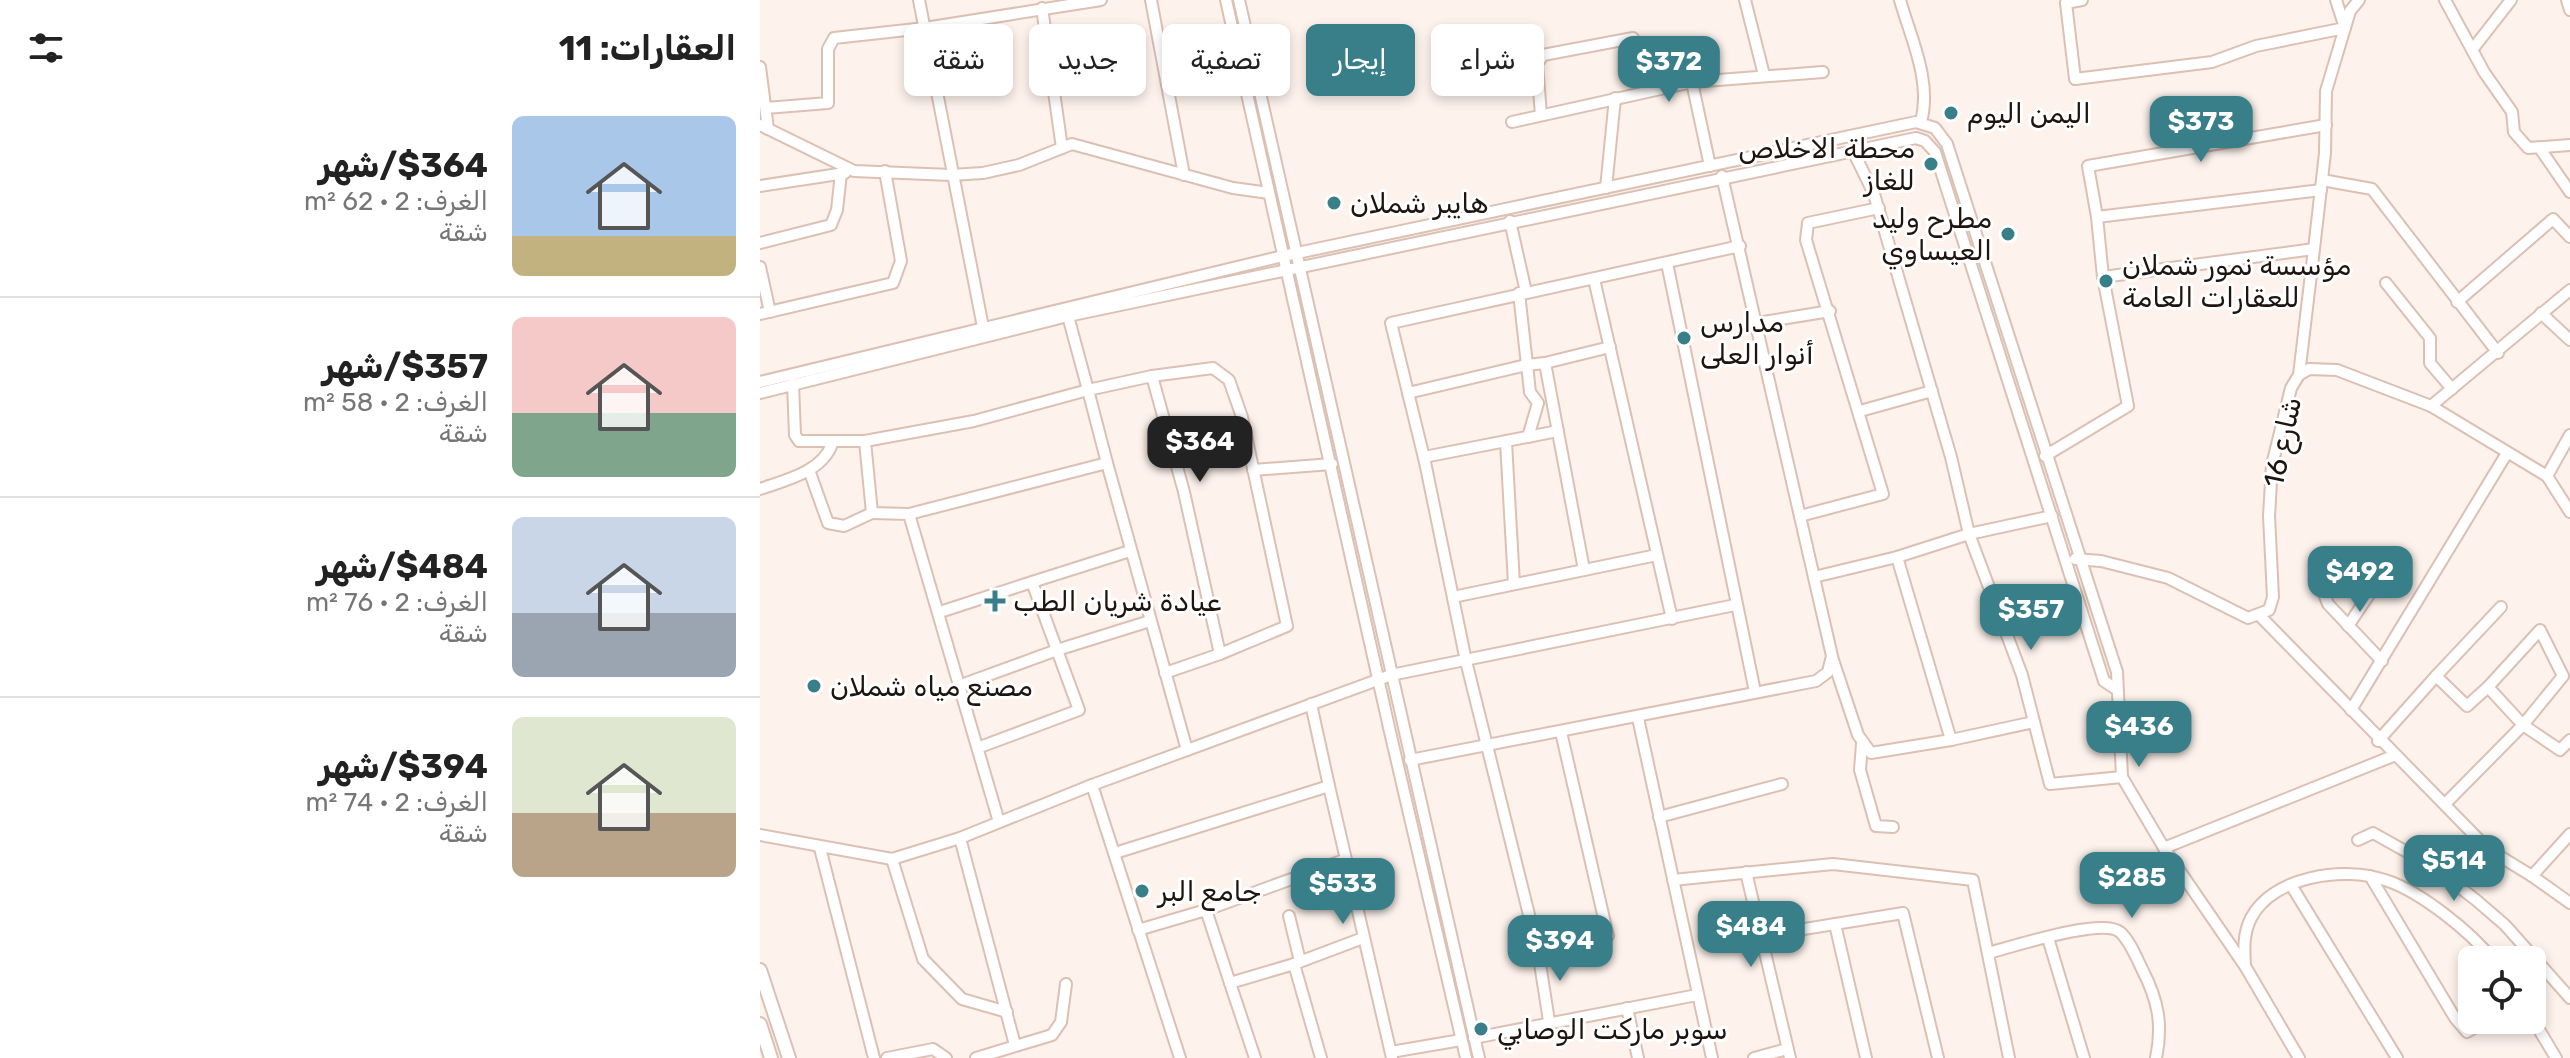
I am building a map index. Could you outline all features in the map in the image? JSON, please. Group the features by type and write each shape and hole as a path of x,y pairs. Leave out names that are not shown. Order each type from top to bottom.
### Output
{"main road":[{"path":"760,970 789,1058"},
{"path":"760,1024 771,1058"}],"street":[{"path":"919,0 924,24"},
{"path":"948,24 1101,0"},
{"path":"1151,0 1184,175"},
{"path":"1226,0 1332,464 1375,680 1466,1058"},
{"path":"1239,0 1479,1058"},
{"path":"1745,0 1764,75"},
{"path":"1900,0 1923,79 1926,98 1921,122"},
{"path":"2082,0 2066,3 2075,79 2212,62 2256,46 2345,28"},
{"path":"2336,0 2345,28"},
{"path":"2299,375 2321,185 2326,91 2345,28 2359,0"},
{"path":"2445,0 2472,50 2512,112 2514,132 2528,148 2541,150 2570,145"},
{"path":"2472,50 2511,0"},
{"path":"2567,0 2570,10"},
{"path":"1042,8 1062,148"},
{"path":"766,108 828,103 828,49 831,39 904,30"},
{"path":"1541,115 1537,64 1543,55 1633,38"},
{"path":"760,67 766,108 764,127 854,171"},
{"path":"1512,122 1692,82 1823,72"},
{"path":"1692,82 1710,166"},
{"path":"937,96 983,327"},
{"path":"1606,188 1615,98"},
{"path":"760,382 1283,256 1921,122 1935,128 1947,144 2078,559 2117,672 2122,777 2164,848 2245,966 2299,1058"},
{"path":"2045,456 2128,406 2103,277 2088,166 2326,125"},
{"path":"760,393 1068,316 1722,176 1916,138 1925,141 1935,152 2104,681 2116,689"},
{"path":"760,186 854,171 951,175 1019,165 1072,144 1233,188 1269,193"},
{"path":"2541,150 2570,192"},
{"path":"1853,151 1879,208 1969,534 2022,675 2050,784 2122,777"},
{"path":"760,267 765,313 893,283 901,261 885,171"},
{"path":"760,243 831,225 837,210 841,173"},
{"path":"1722,176 1832,656 1862,744 1860,770 1876,826 1893,827"},
{"path":"2097,217 2321,185 2372,189 2498,353"},
{"path":"1800,516 1883,494 1806,240 1808,223 1879,208"},
{"path":"2457,302 2553,219 2570,237"},
{"path":"1510,221 1522,292 1526,365 1532,399 1538,403 1528,437"},
{"path":"1549,1021 1538,951 1466,661 1424,457 1391,323 1740,246"},
{"path":"2103,277 2314,249"},
{"path":"1667,263 1755,692"},
{"path":"1594,279 1672,619"},
{"path":"2386,283 2430,338 2430,363 2452,389"},
{"path":"2431,406 2570,290"},
{"path":"1757,323 1830,311"},
{"path":"2541,313 2570,340"},
{"path":"1068,316 1187,750"},
{"path":"1408,393 1610,347"},
{"path":"1545,363 1584,570"},
{"name":"شارع 16","path":"2260,616 2269,610 2273,597 2269,516 2272,465 2283,414 2299,375 2322,367 2431,406 2547,476 2570,512"},
{"path":"793,384 795,435 799,441 810,444 832,444 974,421 1152,376 1213,368 1229,380 1242,417 1287,626 1165,673"},
{"path":"1152,376 1184,492 1220,654"},
{"path":"1860,411 1932,391"},
{"path":"1424,457 1558,431"},
{"path":"2547,476 2570,435"},
{"path":"865,441 872,513"},
{"path":"1506,442 1514,584"},
{"path":"760,489 809,470 827,457 832,444"},
{"path":"2351,710 2507,453"},
{"path":"809,470 828,523 844,526 872,513 909,514 1107,463"},
{"path":"1253,470 1332,464"},
{"path":"909,514 980,747 999,822"},
{"path":"1814,577 1897,557 1969,534 2052,516"},
{"path":"940,612 1130,551"},
{"path":"1453,597 1657,555"},
{"path":"1897,557 1951,740"},
{"path":"2065,558 2154,574 2248,618 2260,616 2378,741 2488,849 2570,903"},
{"path":"2338,565 2323,591 2328,604 2382,661"},
{"path":"980,747 1079,710 1032,582"},
{"path":"2348,626 2370,593"},
{"path":"760,835 892,859 960,838 1092,785 1391,675 1735,605"},
{"path":"2378,741 2501,607"},
{"path":"961,685 1150,621"},
{"path":"2436,676 2467,706 2540,630 2563,676 2523,725 2445,804"},
{"path":"1410,760 1816,681 1828,672 1832,656"},
{"path":"2488,687 2523,725 2560,750 2570,740"},
{"path":"1311,704 1344,860 1392,1055 1461,1040"},
{"path":"1638,718 1712,1058"},
{"path":"1862,744 1871,753 2034,722"},
{"path":"1538,951 1608,936 1561,732"},
{"path":"2164,848 2393,756"},
{"path":"1659,817 1782,784"},
{"path":"1092,785 1180,1058"},
{"path":"1115,853 1329,786"},
{"path":"2358,840 2373,833 2432,866 2505,925 2570,998"},
{"path":"2532,876 2570,834"},
{"path":"960,838 1015,1045"},
{"path":"820,848 874,1058"},
{"path":"892,859 923,959 962,999 1007,1012"},
{"path":"1138,930 1206,910 1344,860"},
{"path":"1673,880 1833,864 1973,880 2009,1058"},
{"path":"1746,872 1788,1054 1754,1058"},
{"path":"2245,966 2244,936 2251,919 2269,898 2291,885 2320,877 2370,876 2402,887 2482,946"},
{"path":"2370,876 2458,1022"},
{"path":"2291,885 2397,1058"},
{"path":"1206,910 1255,1058"},
{"path":"1761,936 1903,913 1938,1058"},
{"path":"1289,916 1297,963 1321,1058"},
{"path":"1835,924 1866,1058"},
{"path":"1988,953 2106,926 2118,931 2130,944 2153,988 2160,1011 2156,1058"},
{"path":"1230,983 1297,963 1363,938"},
{"path":"2048,938 2084,1058"},
{"path":"976,1058 1052,1035 1061,1022 1066,984"},
{"path":"1474,1038 1549,1021 1697,995"},
{"path":"1627,1008 1638,1058"},
{"path":"2542,1034 2556,1058"},
{"path":"887,1058 933,1049 946,1058"}],"place":[{"name":"اليمن اليوم","path":"1951,113"},
{"name":"محطة الاخلاص للغاز","path":"1931,164"},
{"name":"هايبر شملان","path":"1334,203"},
{"name":"مطرح وليد العيساوي","path":"2008,234"},
{"name":"مؤسسة نمور شملان للعقارات العامة","path":"2106,281"},
{"name":"مدارس أنوار العلى","path":"1684,338"},
{"name":"عيادة شريان الطب","path":"995,601"},
{"name":"مصنع مياه شملان","path":"814,686"},
{"name":"جامع البر","path":"1142,891"},
{"name":"سوبر ماركت الوصابي","path":"1481,1029"}]}
